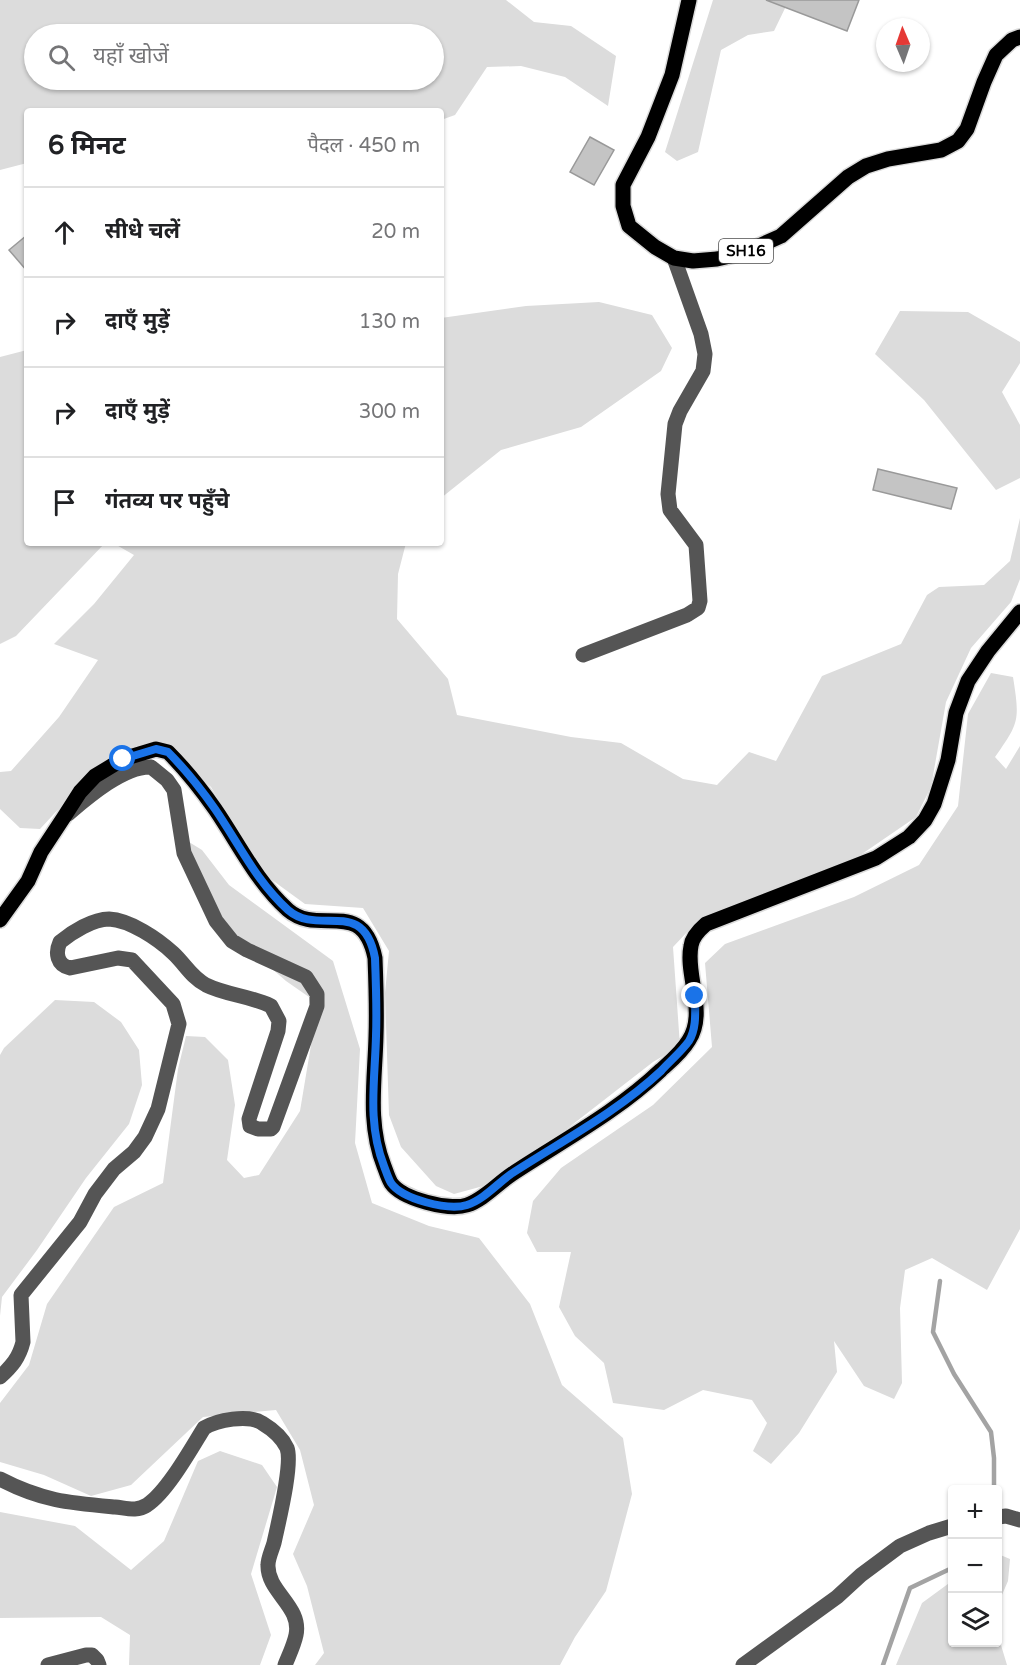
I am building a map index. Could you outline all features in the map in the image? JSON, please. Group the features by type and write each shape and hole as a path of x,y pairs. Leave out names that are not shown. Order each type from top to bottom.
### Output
{"main road":[{"name":"SH16","path":"689,0 672,75 648,137 623,185 623,206 629,226 655,247 674,258 693,261 717,259 743,253 781,236 848,177 866,166 888,159 941,150 958,141 967,129 996,55 1012,40 1020,37"},
{"path":"0,920 28,881 41,852 80,792 95,776 123,759 162,749 168,752 215,809 253,871 289,910 311,920 346,920 356,924 364,933 373,947 375,958 376,1033 372,1107 380,1154 391,1183 399,1190 423,1202 460,1207 469,1205 509,1176 618,1106 650,1081 690,1040 695,1024 691,946 696,933 706,924 876,858 909,837 925,820 934,804 948,760 956,714 968,681 988,651 1020,612"}],"street":[{"path":"583,655 687,615 698,608 700,601 696,545 670,510 668,494 675,424 703,371 705,354 701,334 674,258"},
{"path":"0,1377 18,1358 23,1342 21,1295 80,1222 95,1194 114,1169 134,1152 145,1137 158,1108 179,1024 173,1004 132,960 118,958 70,968 63,966 58,960 60,942 94,922 109,919 124,923 153,936 174,954 193,976 206,985 271,1006 279,1021 278,1031 249,1119 250,1126 258,1129 273,1127 317,1006 317,994 306,977 247,951 232,941 216,921 184,853 174,790 167,780 151,767 134,769 93,793 64,817"},
{"path":"0,1479 22,1490 78,1505 131,1510 148,1505 160,1493 204,1428 212,1423 234,1419 258,1420 275,1431 286,1446 289,1465 268,1563 268,1573 294,1613 296,1634 285,1665"},
{"path":"742,1665 837,1597 861,1575 900,1546 948,1527"},
{"path":"48,1665 86,1655 92,1655 99,1665"}],"shaded area":[{"path":"0,0 506,0 534,22 571,26 616,56 608,106 565,77 521,66 487,67 455,115 444,119 444,108 24,108 24,164 0,170"},
{"path":"713,0 789,0 774,31 748,35 721,50 698,152 677,161 665,152"},
{"path":"599,302 652,315 672,348 661,371 581,427 501,450 444,496 444,318 526,306"},
{"path":"900,311 968,312 1020,342 1020,363 1002,392 1020,425 1020,478 996,490 924,400 875,354"},
{"path":"24,351 24,546 102,546 16,636 0,644 0,357"},
{"path":"1020,518 1020,579 1011,602 971,648 946,702 931,787 916,817 859,856 748,901 690,929 673,947 680,1046 653,1062 559,1135 487,1185 454,1194 436,1186 401,1147 389,1115 385,993 389,951 363,908 305,904 261,872 211,787 161,742 118,755 78,788 40,829 20,828 0,809 0,772 11,771 59,717 98,660 54,644 94,604 134,555 118,546 405,546 398,574 397,619 448,679 457,715 571,737 621,743 683,779 717,785 749,752 776,761 822,676 901,644 927,595 939,587 984,585 1010,561"},
{"path":"991,673 1013,677 1017,703 1016,721 995,757 1006,769 1020,746 1020,1229 987,1290 932,1258 905,1270 900,1308 902,1383 894,1399 864,1386 834,1341 837,1372 799,1433 771,1464 753,1451 767,1423 752,1400 703,1390 664,1410 613,1403 604,1363 575,1336 559,1307 571,1252 537,1252 527,1233 533,1201 561,1168 653,1105 712,1047 705,963 725,944 854,897 919,865 958,806 968,714"},
{"path":"189,842 202,850 229,885 333,961 360,1049 355,1143 372,1203 429,1226 479,1238 530,1304 562,1385 623,1438 632,1494 606,1591 575,1637 560,1665 315,1665 324,1653 307,1586 293,1554 314,1505 300,1450 276,1410 203,1417 131,1485 91,1496 44,1475 0,1462 0,1403 29,1365 47,1304 114,1207 163,1183 178,1069 186,1036 205,1037 228,1060 235,1105 227,1160 244,1178 259,1175 300,1111 314,1027 309,997 286,981 224,927 183,846"},
{"path":"55,1000 94,1002 121,1022 139,1050 142,1085 129,1124 86,1178 2,1297 0,1316 0,1055 4,1048"},
{"path":"220,1451 262,1465 277,1487 251,1574 271,1635 260,1665 129,1665 130,1635 101,1617 0,1618 0,1512 75,1526 131,1570 164,1541 198,1461"},
{"path":"1002,1556 1010,1559 1008,1581 1002,1595"},
{"path":"948,1584 948,1647 1002,1647 1007,1665 896,1665 922,1603"}],"building":[{"path":"766,0 859,0 847,31"},
{"path":"590,137 614,150 594,185 570,172"},
{"path":"24,238 24,268 9,250"},
{"path":"878,469 957,488 951,509 873,490"}],"waterway":[{"path":"940,1281 933,1332 954,1374 991,1432 994,1485"},
{"path":"883,1665 910,1588 948,1570"}],"route":[{"path":"123,759 156,749 168,752 215,809 253,871 289,910 311,920 346,920 356,924 364,933 373,947 375,958 376,1033 372,1107 374,1130 391,1183 407,1195 423,1202 460,1207 469,1205 509,1176 618,1106 650,1081 690,1040 695,1024 695,996"}]}
